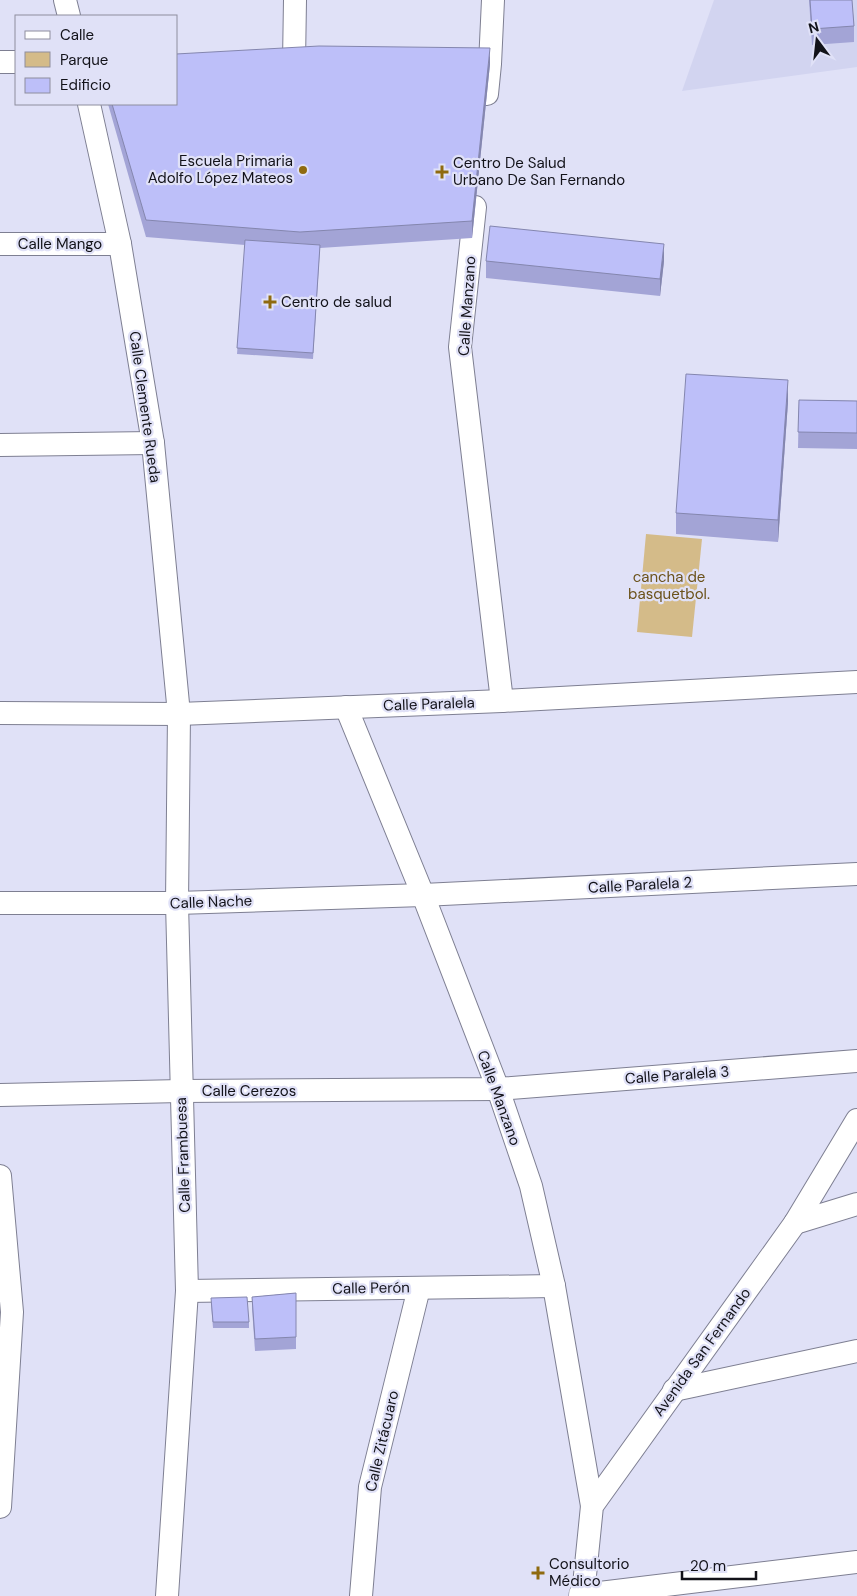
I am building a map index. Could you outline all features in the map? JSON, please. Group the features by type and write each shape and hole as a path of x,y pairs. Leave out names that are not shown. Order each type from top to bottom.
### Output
{"street":[{"path":"65,0 69,15"},
{"path":"293,63 295,0"},
{"path":"485,112 481,64 492,0"},
{"path":"0,62 15,62"},
{"name":"Calle Clemente Rueda","path":"89,105 120,244 152,443 179,714"},
{"name":"Calle Manzano","path":"477,189 460,347 502,701"},
{"name":"Calle Mango","path":"0,244 120,244"},
{"path":"0,446 152,443"},
{"name":"Calle Paralela","path":"0,713 179,714 502,701 857,682"},
{"name":"Calle Manzano","path":"346,707 423,895 498,1089 530,1186 554,1286 592,1506"},
{"name":"Calle Frambuesa","path":"167,1596 188,1291 177,903 179,714"},
{"name":"Calle Paralela 2","path":"423,895 857,874"},
{"name":"Calle Nache","path":"0,903 177,903 423,895"},
{"name":"Calle Paralela 3","path":"498,1089 857,1061"},
{"name":"Calle Cerezos","path":"0,1095 181,1091 498,1089"},
{"name":"Avenida San Fernando","path":"583,1596 592,1506 795,1223 857,1120"},
{"path":"0,1176 12,1312 0,1507"},
{"path":"795,1223 857,1204"},
{"name":"Calle Perón","path":"188,1291 554,1286"},
{"name":"Calle Zitácuaro","path":"361,1596 370,1487 419,1288"},
{"path":"674,1390 857,1351"},
{"path":"583,1596 857,1562"}],"shaded area":[{"path":"714,0 857,0 857,67 682,91"}],"green space":[{"name":"cancha de basquetbol.","path":"646,534 702,539 692,637 637,632"}],"building":[{"path":"810,0 852,0 854,26 812,29"},
{"name":"Escuela Primaria Adolfo López Mateos","path":"319,46 490,48 472,221 300,232 146,220 112,105 178,105 178,54"},
{"path":"490,226 664,244 660,279 486,261"},
{"name":"Centro de salud","path":"245,240 320,245 313,353 237,348"},
{"path":"686,374 788,380 778,520 676,513"},
{"path":"799,400 857,401 857,433 798,432"},
{"path":"296,1293 296,1337 255,1339 252,1297"},
{"path":"247,1297 249,1322 213,1322 211,1298"}],"place":[{"name":"Escuela Primaria Adolfo López Mateos","path":"303,170"},
{"name":"Centro De Salud Urbano De San Fernando","path":"442,172"},
{"name":"Centro de salud","path":"270,302"},
{"name":"Consultorio Médico","path":"538,1573"}]}
